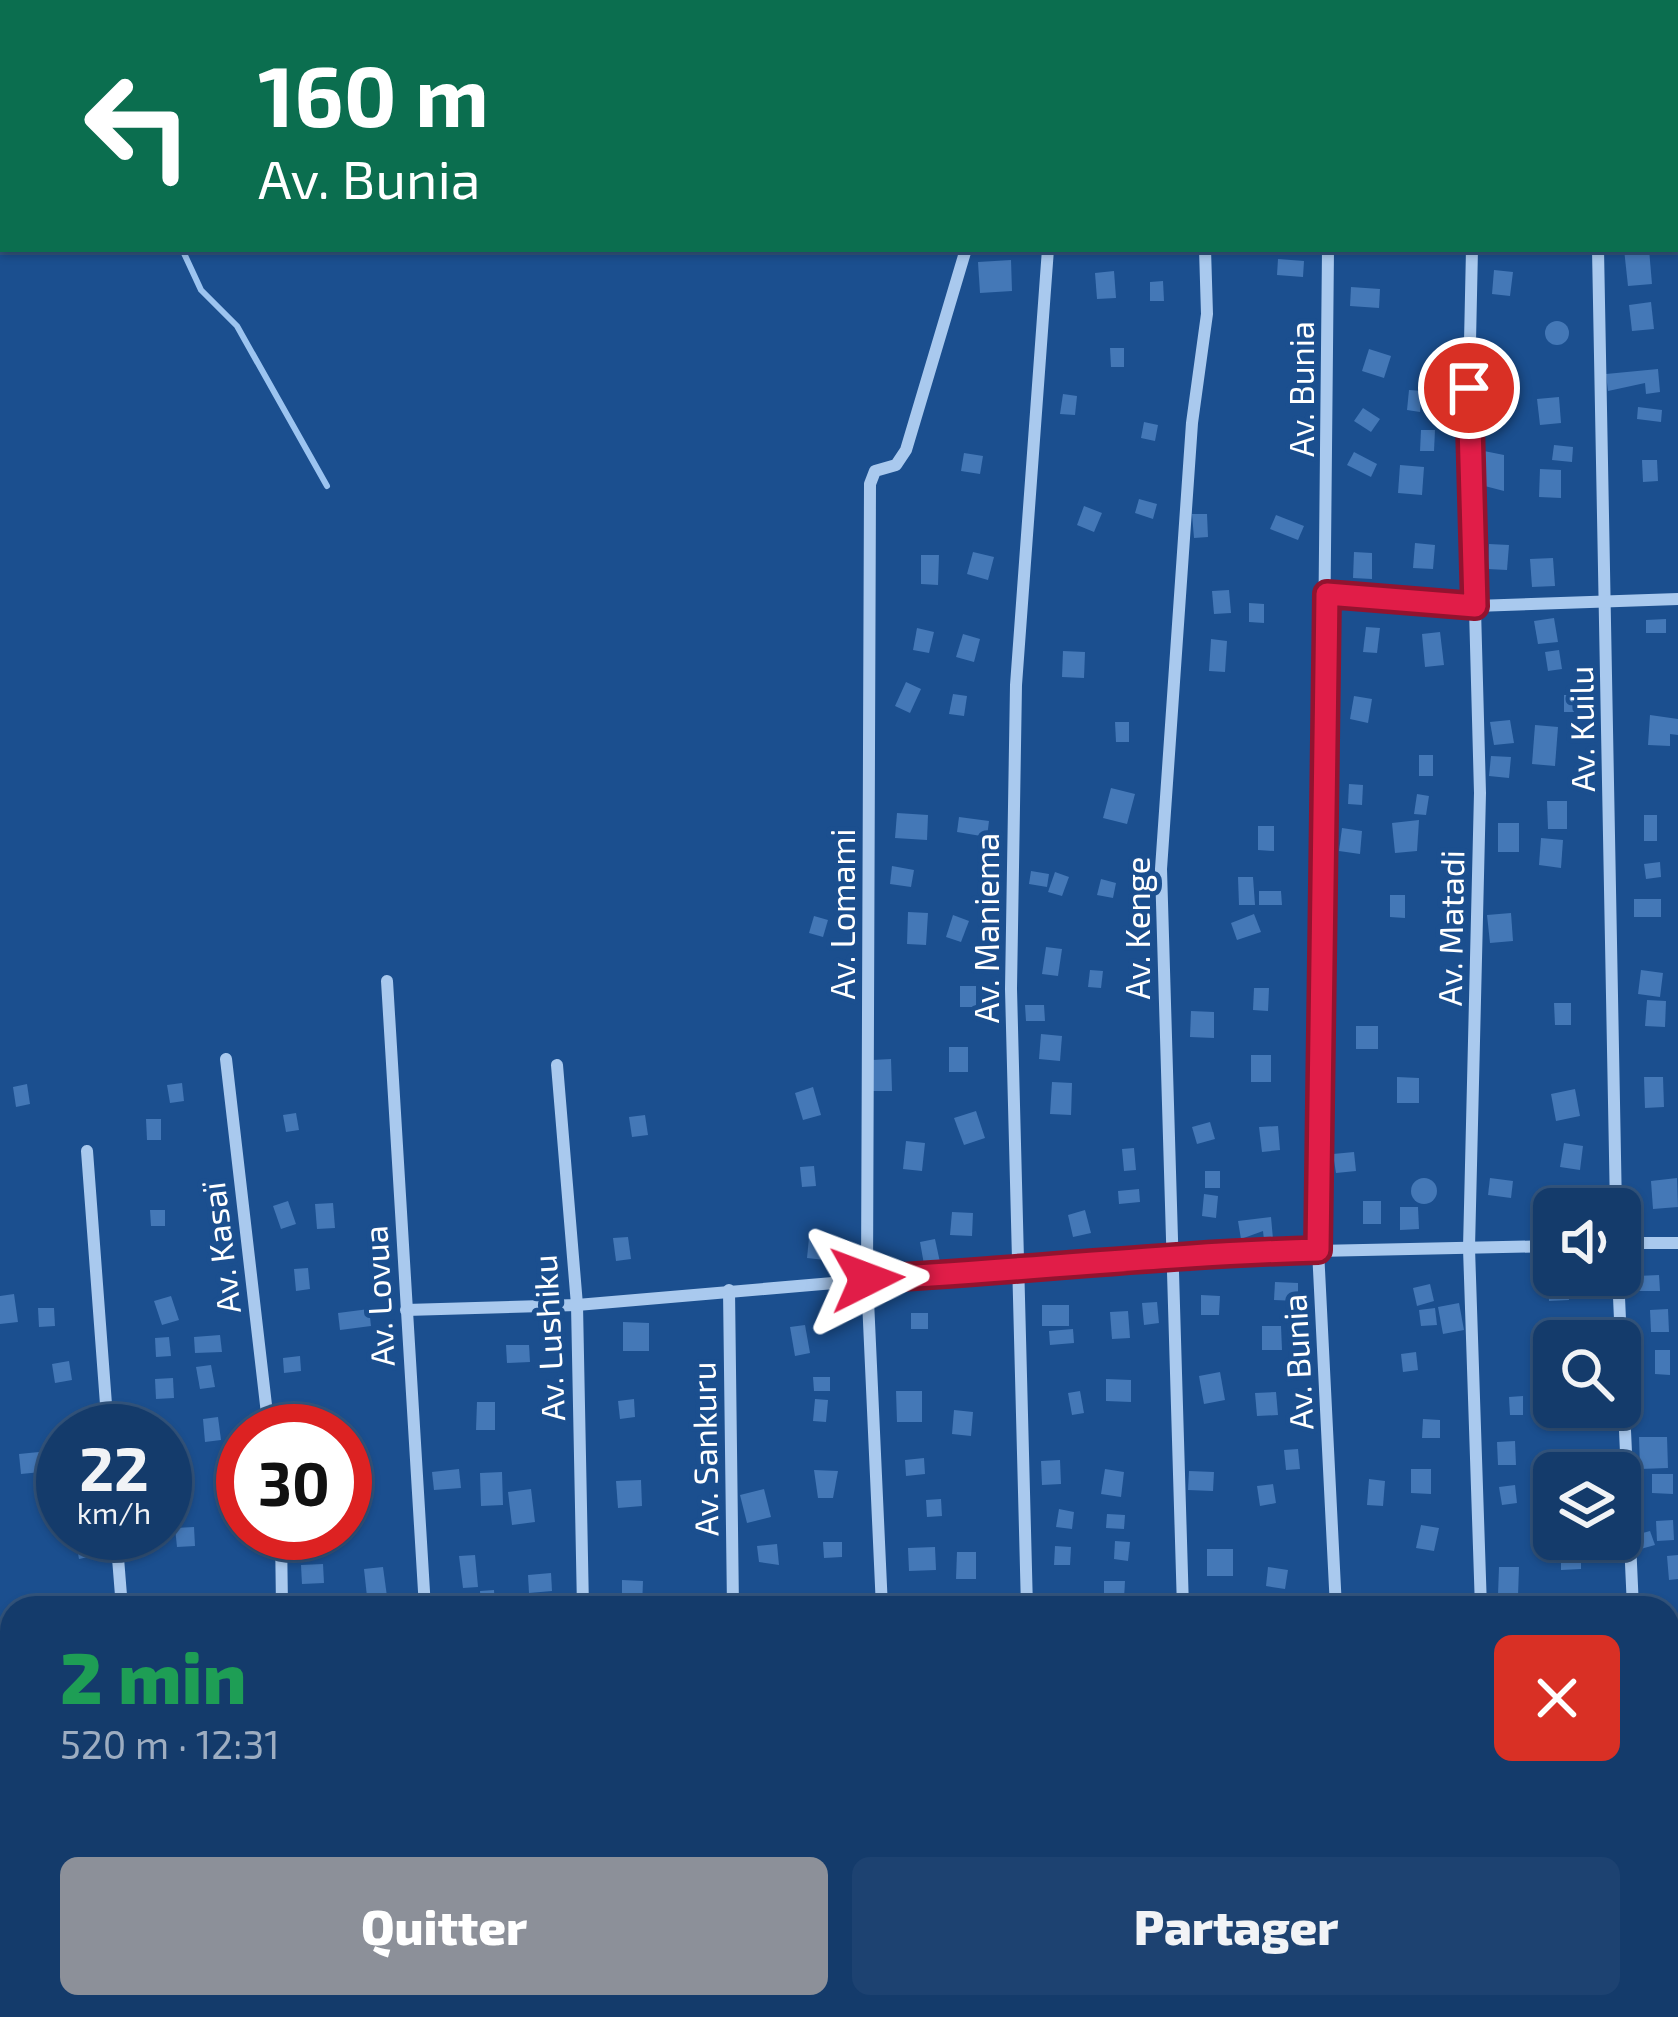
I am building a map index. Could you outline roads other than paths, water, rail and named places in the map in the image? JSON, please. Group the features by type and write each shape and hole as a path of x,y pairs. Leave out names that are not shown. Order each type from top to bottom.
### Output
{"street":[{"name":"Av. Lomami","path":"881,1596 867,1279 870,484 875,471 902,458 965,252"},
{"name":"Av. Maniema","path":"1027,1596 1011,989 1016,685 1048,252"},
{"name":"Av. Kenge","path":"1183,1596 1161,869 1192,423 1207,314 1205,252"},
{"name":"Av. Bunia","path":"1328,252 1318,1250 1335,1596"},
{"name":"Av. Matadi","path":"1472,252 1480,793 1469,1248 1481,1596"},
{"name":"Av. Kuilu","path":"1598,252 1616,1188"},
{"path":"1327,594 1475,606 1678,599"},
{"name":"Av. Lovua","path":"387,982 423,1596"},
{"name":"Av. Kasaï","path":"226,1059 266,1404"},
{"name":"Av. Lushiku","path":"557,1065 578,1305 583,1596"},
{"path":"87,1151 107,1404"},
{"path":"1641,1243 1678,1243"},
{"path":"406,1310 578,1305 1171,1255 1533,1246"},
{"name":"Av. Sankuru","path":"729,1290 733,1596"},
{"path":"1619,1296 1632,1596"},
{"path":"118,1560 121,1596"},
{"path":"281,1560 282,1596"}],"waterway":[{"path":"183,252 201,290 237,326 327,486"}]}
